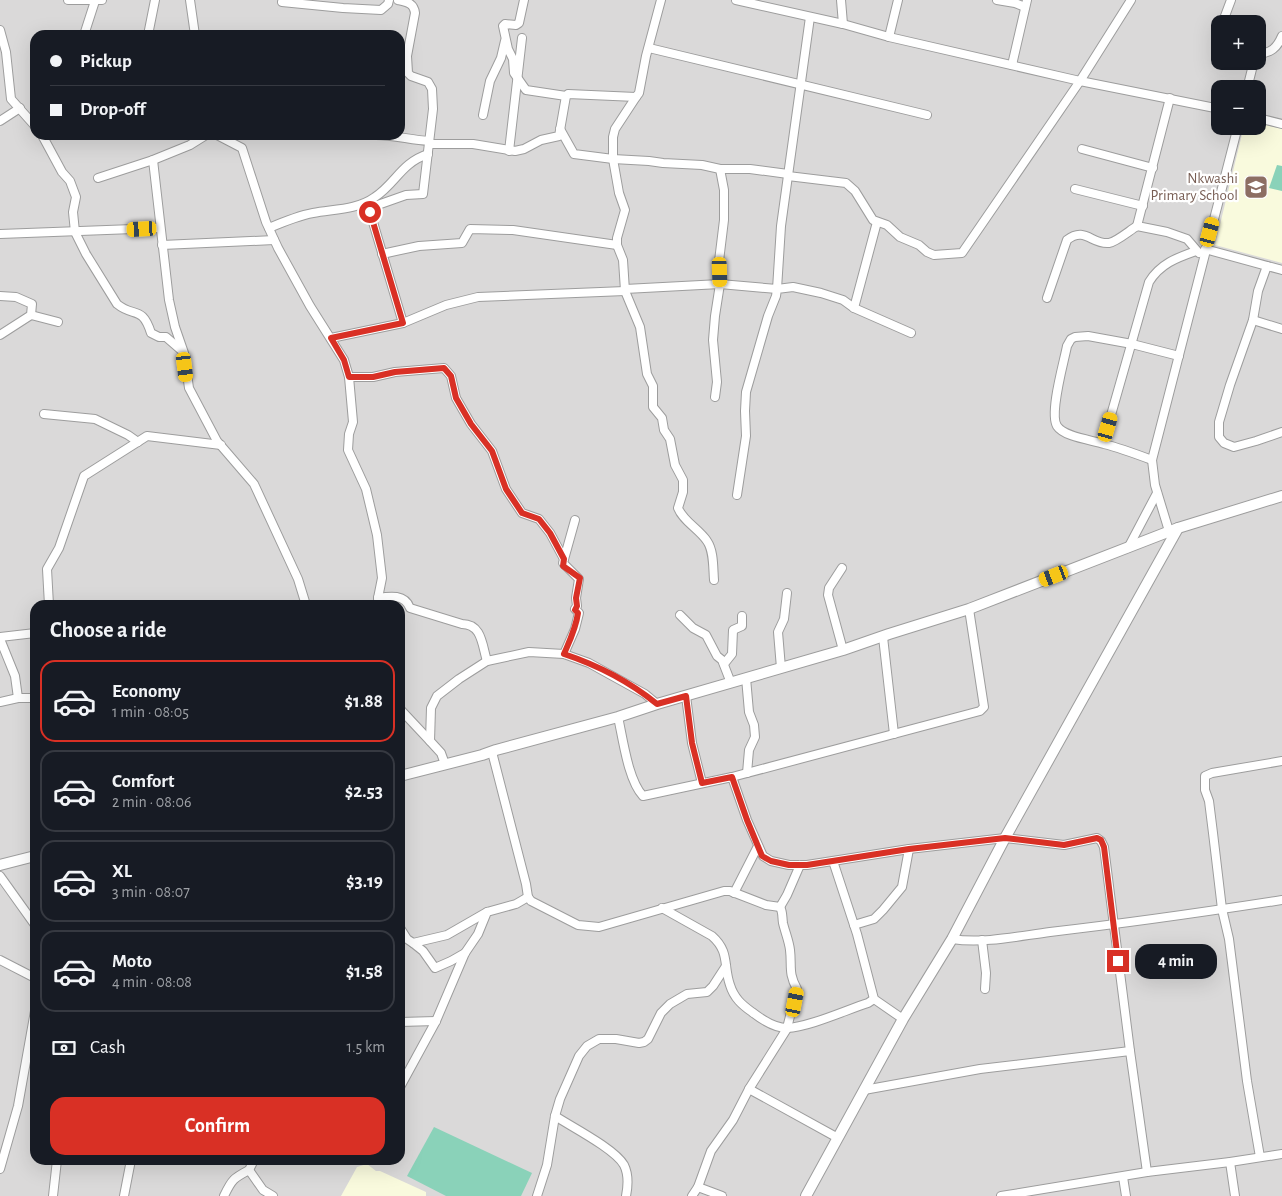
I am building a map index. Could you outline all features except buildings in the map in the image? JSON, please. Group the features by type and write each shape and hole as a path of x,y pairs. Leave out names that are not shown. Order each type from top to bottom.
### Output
{"street":[{"path":"68,0 98,0 86,30"},
{"path":"149,30 155,0"},
{"path":"190,0 194,30"},
{"path":"282,2 381,10 388,4 389,0"},
{"path":"398,0 411,4 414,7 415,13 406,66 411,76 428,82 432,89 433,109 423,194 406,194 371,209 370,212 403,323"},
{"path":"524,0 519,23 503,25 513,58 514,73 526,90 566,96 572,93 636,97"},
{"path":"661,0 648,48 639,93 615,129 612,159 619,193 625,210 617,244 623,260 625,290 640,327 647,374 653,386 653,407 662,418 664,430 670,439 675,466 683,480 683,492 678,505 679,511 707,541 711,549 714,580"},
{"path":"736,0 749,1 889,37 1080,81 1211,107"},
{"path":"841,0 843,24"},
{"path":"889,37 898,0"},
{"path":"996,0 1026,3 1012,65"},
{"path":"560,129 574,154 612,159 649,160 670,164 702,165 720,169 750,169 846,184 855,191 871,218 887,225 900,236 919,245 926,252 934,255 962,254 1080,81 1131,0"},
{"path":"1225,15 1231,0"},
{"path":"737,495 746,436 746,392 768,316 776,296 781,226 810,16"},
{"path":"0,30 6,52 12,99 30,120"},
{"path":"1266,53 1278,45 1282,36"},
{"path":"508,150 522,38"},
{"path":"483,115 490,81 501,58 506,39"},
{"path":"648,48 927,115"},
{"path":"405,139 473,144 515,151 524,149 541,140 559,135 566,96"},
{"path":"1047,298 1067,240 1080,234 1104,243 1112,242 1136,226 1143,206 1170,98"},
{"path":"0,121 20,108"},
{"path":"1266,120 1282,124"},
{"path":"1174,530 1155,485 1152,460 1205,260 1205,249 1236,135"},
{"path":"45,140 62,172 70,181 76,197 73,212 76,232 86,254 117,304 122,308 141,314 147,321 151,333 160,337 166,337 184,353"},
{"path":"98,178 153,160 198,140"},
{"path":"227,140 242,148 274,240 310,306 344,360 349,377 353,422 349,434 348,450 355,469 366,489 377,535 382,578 379,600"},
{"path":"1082,149 1153,168"},
{"path":"269,228 292,218 312,213 349,208 375,197 406,165 428,154"},
{"path":"153,160 162,245 175,327 184,353 189,388 217,441 254,484 298,579 304,600"},
{"path":"715,397 717,382 713,340 720,284 719,261 724,220 724,190 720,169"},
{"path":"1076,189 1143,206"},
{"path":"854,308 877,222"},
{"path":"1136,226 1167,232 1186,239 1205,260"},
{"path":"0,234 160,228"},
{"path":"382,254 419,246 462,243 470,230 513,230 617,244"},
{"path":"162,245 274,240"},
{"path":"1205,249 1282,270"},
{"path":"1103,443 1149,282 1155,272 1163,265 1196,250"},
{"path":"1267,266 1258,291 1253,320 1230,385 1220,422 1219,437 1224,443 1234,446 1282,432"},
{"path":"331,338 403,323 446,305 478,297 720,284 777,289 793,287 821,293 843,300 854,308 911,333"},
{"path":"0,296 16,298 32,304 31,314"},
{"path":"31,314 58,322"},
{"path":"0,335 31,314"},
{"path":"1253,320 1282,330"},
{"path":"1152,460 1061,431 1056,425 1054,412 1067,346 1071,339 1079,336 1088,336 1132,344 1179,356"},
{"path":"349,377 373,377 395,372 444,368 451,376 456,398 471,424 492,451 506,489 522,513 539,519 550,533 564,559"},
{"path":"44,414 95,419 138,442"},
{"path":"49,600 47,569 59,548 84,476 147,436 221,445"},
{"path":"1127,549 1158,493"},
{"path":"405,775 618,717 843,650 969,609 1174,530 1282,496"},
{"path":"564,654 578,613 575,610 580,578 563,566 575,520"},
{"path":"806,1196 903,1019 952,939 1005,838 1174,530"},
{"path":"842,568 829,588 828,595 843,650"},
{"path":"781,668 778,632 784,618 787,593"},
{"path":"381,600 391,596 404,600"},
{"path":"405,600 409,603 410,608 462,624 470,624 478,629 487,661"},
{"path":"618,717 632,775 637,790 643,796 732,777 983,710 969,609"},
{"path":"680,615 693,628 706,634 715,653 724,664 731,683"},
{"path":"724,664 732,654 733,630 742,626 742,616"},
{"path":"18,698 16,676 0,638 30,634"},
{"path":"883,637 894,734"},
{"path":"430,741 430,708 437,696 487,661 529,652 564,654 589,663 645,694 657,704"},
{"path":"746,678 749,712 754,725 755,737 749,750 747,773"},
{"path":"686,696 692,743 702,783"},
{"path":"0,702 18,698 30,698"},
{"path":"405,714 440,753 446,764"},
{"path":"492,752 528,897 531,901 578,925 587,927 599,927 724,891 766,905 780,907"},
{"path":"1260,1156 1247,1081 1229,939 1222,909 1214,833 1205,790 1205,776 1212,773 1282,761"},
{"path":"732,777 762,856 771,861 789,865 834,861 909,849 1005,838 1064,845 1097,838 1101,840 1104,847 1147,1172"},
{"path":"734,893 758,846"},
{"path":"854,925 874,918 883,910 902,886 909,849"},
{"path":"0,865 30,857"},
{"path":"834,861 874,999 903,1019"},
{"path":"780,907 800,865"},
{"path":"0,876 30,916"},
{"path":"413,943 447,935 487,912 516,904 528,897"},
{"path":"952,939 962,941 982,940 1113,925 1282,900"},
{"path":"692,1196 698,1187 711,1151 733,1120 788,1028 797,989 793,982 790,967 790,950 783,923 783,912 780,907"},
{"path":"662,908 712,936 719,942 724,952 726,973 731,989 738,1001 761,1019 788,1028 868,1003 874,999"},
{"path":"405,1078 436,1021 465,952 478,934 487,912"},
{"path":"405,936 423,951 435,968 451,962 465,952"},
{"path":"982,940 986,973 985,989"},
{"path":"0,960 30,975"},
{"path":"537,1196 547,1165 555,1116 578,1056 587,1046 599,1039 644,1042 648,1039 661,1013 670,1004 686,994 707,992 714,986 726,966"},
{"path":"405,1022 436,1021"},
{"path":"0,1169 3,1152 18,1106 30,1039"},
{"path":"864,1090 980,1069 1130,1051"},
{"path":"750,1089 838,1138"},
{"path":"555,1116 611,1151 620,1160 625,1166 628,1177 626,1196"},
{"path":"1001,1196 1147,1172 1282,1154"},
{"path":"1230,1162 1235,1196"},
{"path":"53,1196 56,1165"},
{"path":"124,1196 130,1165"},
{"path":"224,1196 235,1178 249,1170 252,1165"},
{"path":"249,1170 264,1190 273,1196"},
{"path":"1123,1177 1126,1196"},
{"path":"698,1187 722,1196"}],"shaded area":[{"path":"0,0 1282,0 1282,1196 0,1196"},
{"name":"Nkwashi Primary School","path":"1266,125 1282,129 1282,263 1215,245 1242,135 1266,135"},
{"path":"368,1165 376,1171 380,1171 426,1192 426,1196 341,1196 357,1167"}],"green space":[{"path":"1277,165 1282,166 1282,191 1269,188"},
{"path":"434,1127 532,1173 521,1196 446,1196 407,1176"}],"place":[{"name":"Nkwashi Primary School","path":"1256,187"}],"route":[{"path":"370,212 403,323 331,338 344,360 349,377 373,377 414,369 444,368 451,376 456,398 471,424 492,451 506,489 522,513 539,519 550,533 564,559 563,566 580,578 575,610 578,616 575,629 564,654 589,663 645,694 657,704 686,696 692,743 702,783 732,777 762,856 771,861 789,865 807,865 909,849 1005,838 1064,845 1097,838 1101,840 1104,847 1118,961"}]}
